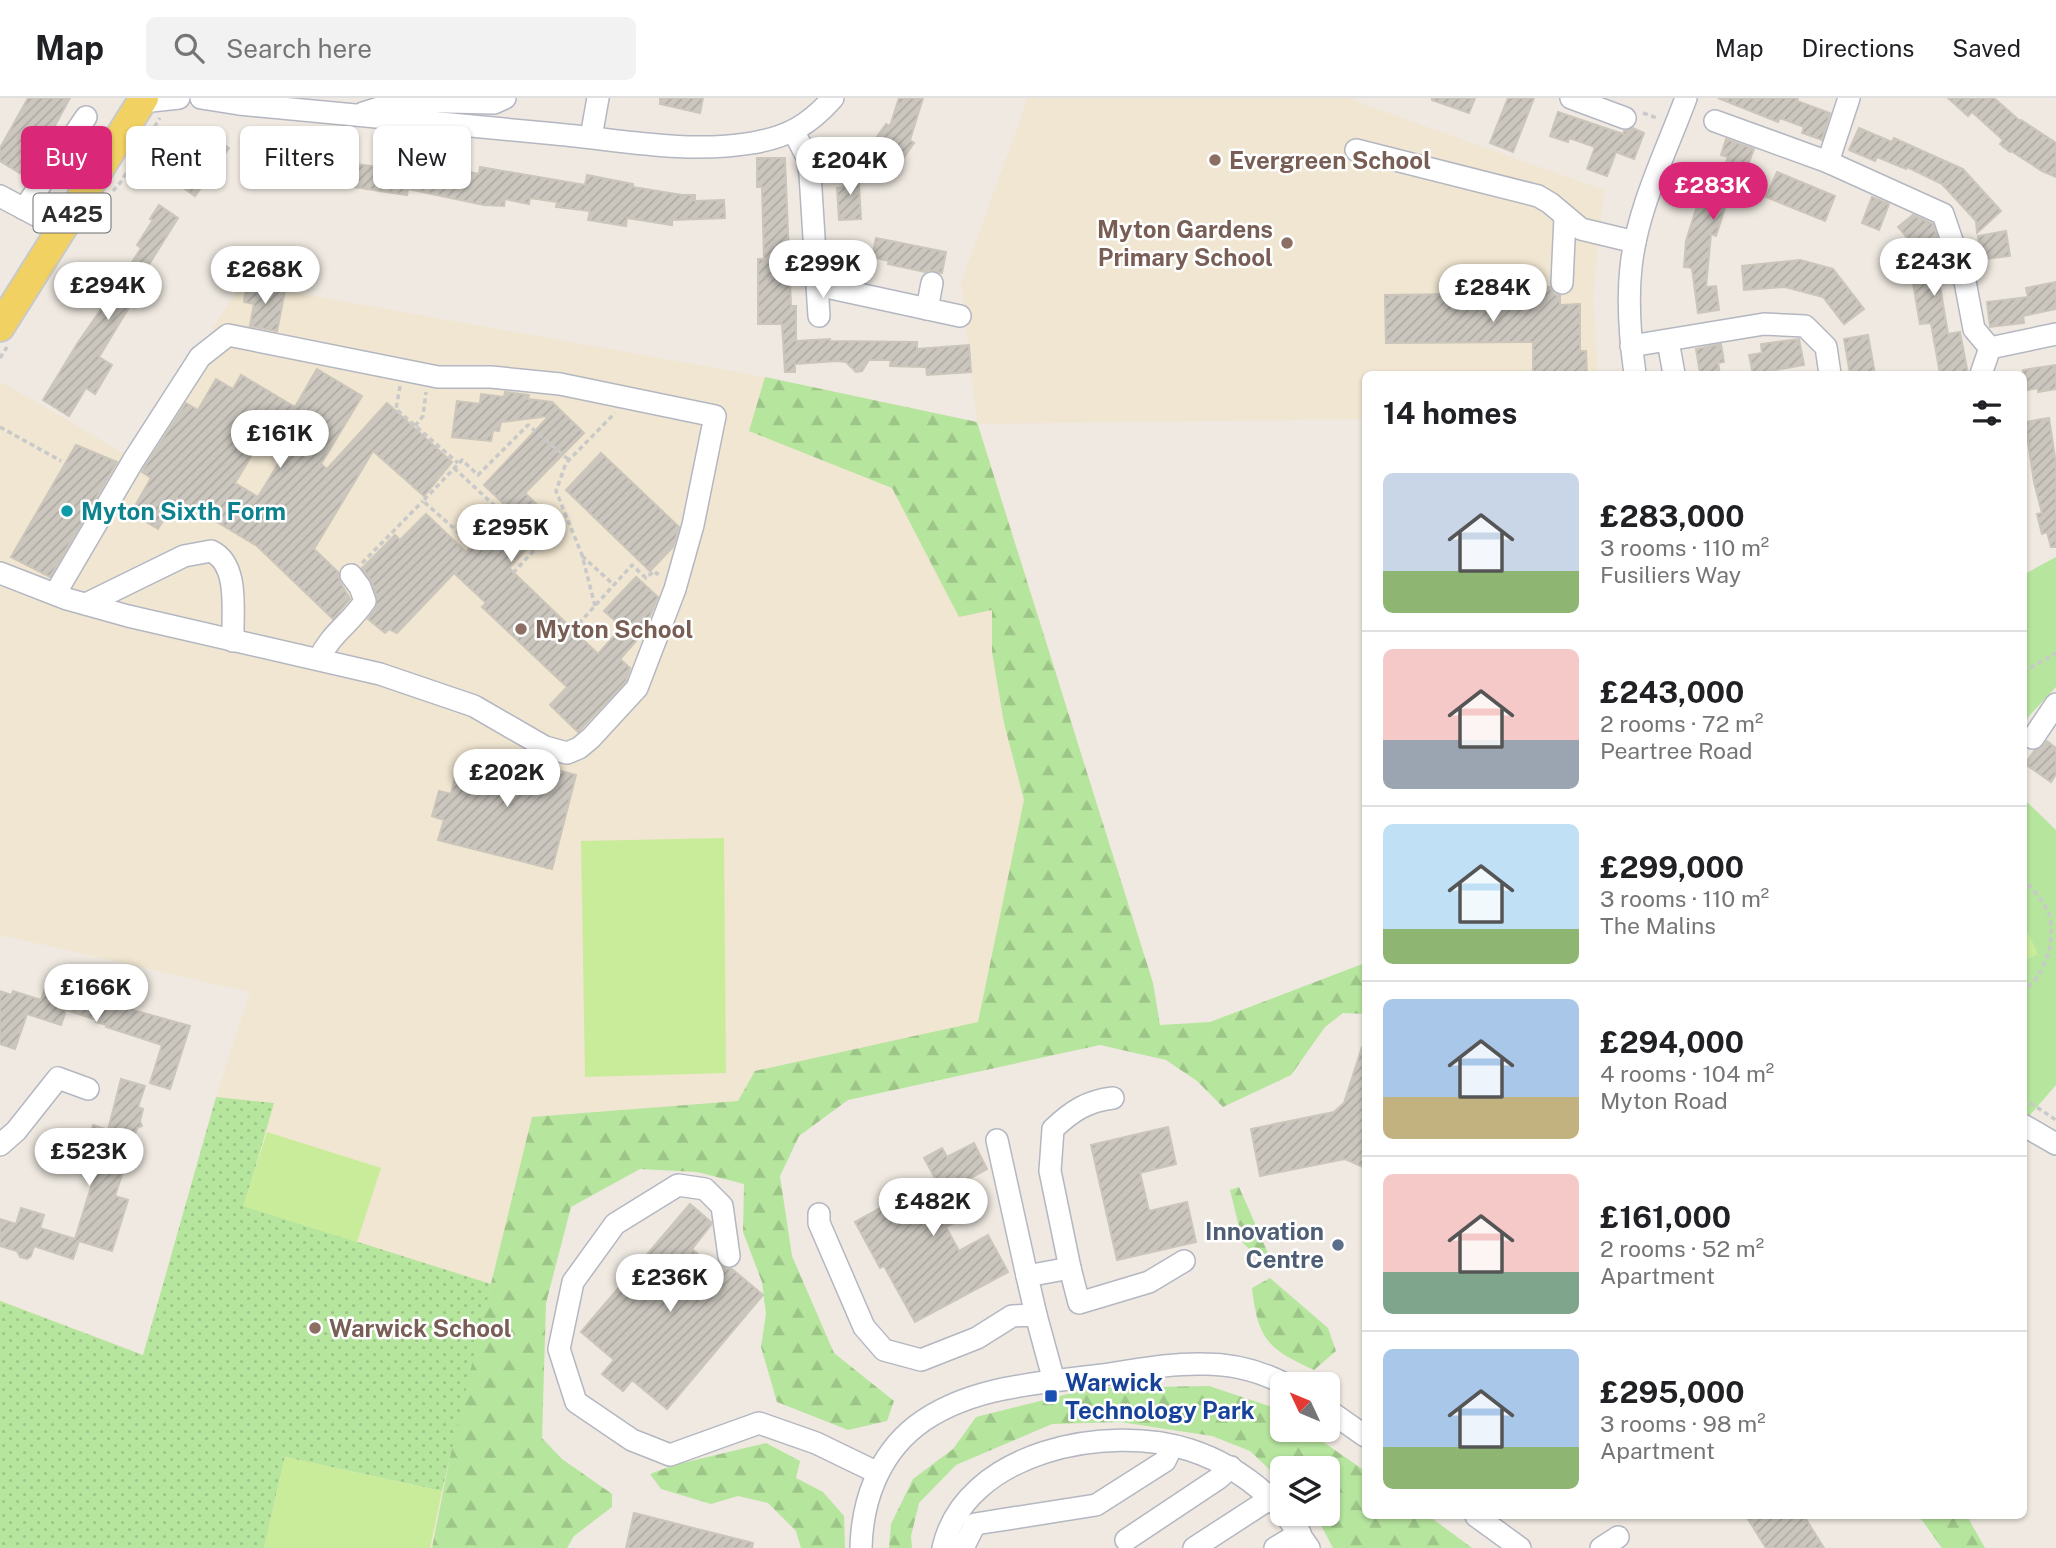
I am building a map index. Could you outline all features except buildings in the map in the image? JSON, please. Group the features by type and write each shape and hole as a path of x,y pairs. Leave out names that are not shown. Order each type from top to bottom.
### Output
{"main road":[{"name":"A425","path":"0,327 143,100"}],"street":[{"path":"143,100 179,98"},
{"path":"201,98 239,104 690,147 750,144 794,132 816,117 833,98"},
{"path":"358,115 396,100 494,103 505,98"},
{"path":"591,137 598,98"},
{"path":"1571,98 1625,118"},
{"path":"1635,371 1629,293 1635,242 1686,98"},
{"path":"1828,162 1849,98"},
{"path":"24,209 86,117"},
{"path":"1715,121 1828,162 1943,214 1964,276 1974,329 1990,348"},
{"path":"794,132 807,157 810,174 819,316"},
{"path":"1356,150 1538,196 1581,229 1635,242"},
{"path":"0,196 62,229"},
{"path":"1562,283 1565,217"},
{"path":"927,309 932,283"},
{"path":"817,285 960,316"},
{"path":"1631,346 1764,324 1805,326 1826,347 1830,371"},
{"path":"1990,348 2056,334"},
{"path":"0,573 55,594 86,604 380,674 467,703 556,752 573,752 591,738 637,688 675,589 697,508 715,416 560,384 491,377 438,377 228,335 200,357 126,472 55,594"},
{"path":"1668,341 1673,371"},
{"path":"1983,371 1990,348"},
{"path":"86,604 184,556 211,551 222,558 229,569 233,641"},
{"path":"319,659 327,642 356,615 365,601 360,587 351,575"},
{"path":"2033,738 2056,704"},
{"path":"0,1144 16,1131 58,1078 88,1089"},
{"path":"1113,1098 1080,1105 1053,1129 1050,1171 1079,1303 1149,1282 1184,1261"},
{"path":"2027,1127 2056,1144"},
{"path":"998,1140 1036,1315 1054,1381"},
{"path":"729,1256 722,1206 705,1189 678,1185 615,1224 573,1282 559,1349 576,1402 632,1440 670,1455 759,1423 816,1443 878,1473"},
{"path":"819,1214 819,1223 864,1327 884,1350 920,1360 977,1338 1012,1316 1036,1315"},
{"path":"1027,1276 1070,1268"},
{"path":"861,1548 865,1510 878,1473 889,1453 904,1436 931,1416 965,1400 1020,1385 1172,1364 1205,1364 1257,1371 1270,1377"},
{"path":"1340,1418 1362,1434"},
{"path":"943,1548 949,1530 968,1500 986,1482 1012,1465 1061,1448 1107,1440 1133,1440 1188,1449 1231,1467 1270,1500"},
{"path":"963,1548 975,1524 1096,1505 1165,1461 1172,1446"},
{"path":"1126,1540 1219,1478 1231,1467"},
{"path":"1194,1548 1270,1513"},
{"path":"1480,1519 1520,1548"},
{"path":"1275,1548 1304,1540"}],"path":[{"path":"403,371 396,410 458,463"},
{"path":"415,426 423,416 428,375"},
{"path":"595,606 582,555 556,491 569,460 629,398"},
{"path":"351,575 458,463 462,460 478,475 528,425 569,460"},
{"path":"0,427 61,461"},
{"path":"423,501 466,539 497,508 454,468"},
{"path":"513,573 566,516"},
{"path":"573,630 632,565 646,578 654,571 657,574 687,543"},
{"path":"582,555 614,586"},
{"path":"2027,670 2056,653"},
{"path":"2027,884 2049,915 2054,939 2043,970 2027,988"},
{"path":"2027,1101 2056,1120"}],"shaded area":[{"name":"Myton School","path":"1028,98 1353,98 1352,100 1604,190 1593,296 1598,371 1362,371 1362,419 978,424 1153,983 769,1080 768,1124 530,1128 456,1426 432,1548 0,1548 0,1300 143,1355 216,1097 250,992 5,936 0,938 2,382 130,457 242,283 765,377 977,422 961,283"}],"green space":[{"path":"765,377 977,422 1153,983 1160,1025 1210,1022 1362,964 1362,1014 1343,1013 1325,1027 1291,1075 1223,1107 1197,1081 1166,1060 1100,1045 848,1100 799,1136 780,1176 792,1256 834,1353 894,1401 887,1421 848,1430 777,1402 761,1347 766,1314 762,1282 743,1232 744,1184 697,1172 640,1169 571,1207 546,1303 542,1438 562,1459 612,1494 612,1507 574,1536 567,1548 432,1548 456,1426 532,1117 738,1101 755,1071 978,1022 1024,800 1004,723 992,652 992,610 959,617 892,488 749,431"},
{"path":"2056,557 2056,687 2027,720 2027,573"},
{"path":"2027,802 2056,830 2056,1085 2027,1118"},
{"path":"724,838 726,1073 585,1077 581,841"},
{"path":"2027,931 2038,954 2027,960"},
{"name":"Warwick School","path":"216,1097 274,1103 244,1206 491,1284 442,1491 285,1457 264,1548 0,1548 0,1301 143,1355"},
{"path":"267,1132 381,1168 357,1242 243,1206"},
{"path":"1239,1187 1268,1253 1259,1258 1243,1243 1230,1190"},
{"path":"1270,1278 1328,1328 1336,1351 1314,1370 1276,1349 1262,1331 1254,1306 1252,1288"},
{"path":"1209,1386 1270,1406 1270,1442 1323,1442 1362,1469 1362,1519 1433,1519 1472,1548 1333,1548 1321,1526 1340,1526 1340,1456 1270,1456 1270,1470 1250,1451 1212,1436 1120,1422 1052,1424 956,1465 919,1503 911,1536 912,1548 889,1548 891,1524 913,1479 953,1449 976,1417 1092,1388"},
{"path":"766,1443 800,1461 796,1478 823,1492 844,1516 845,1548 801,1548 796,1531 768,1503 738,1496 711,1504 661,1489 650,1474 674,1465"},
{"path":"285,1457 442,1491 430,1548 264,1548"},
{"path":"1921,1519 1969,1519 1985,1548 1942,1548"}],"place":[{"name":"Evergreen School","path":"1215,160"},
{"name":"Myton Gardens Primary School","path":"1287,243"},
{"name":"Myton Sixth Form","path":"67,511"},
{"name":"Myton School","path":"521,629"},
{"name":"Innovation Centre","path":"1338,1245"},
{"name":"Warwick School","path":"315,1328"},
{"name":"Warwick Technology Park","path":"1051,1396"}]}
